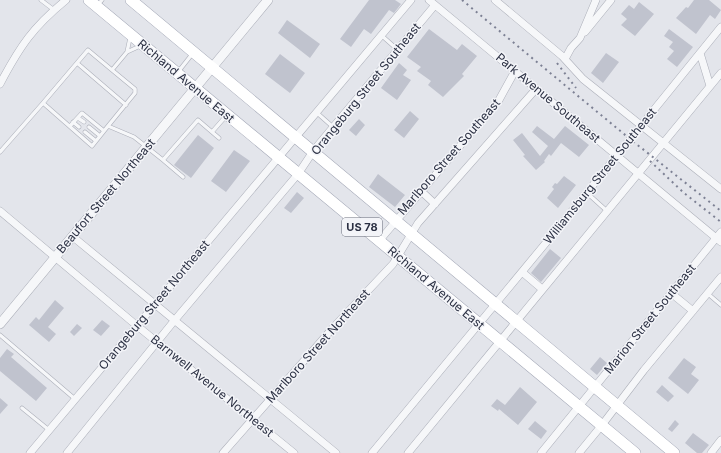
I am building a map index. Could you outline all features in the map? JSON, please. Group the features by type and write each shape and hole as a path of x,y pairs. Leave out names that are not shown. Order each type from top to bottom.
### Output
{"main road":[{"name":"Richland Avenue East","path":"131,0 395,220 494,305 674,453"},
{"name":"Richland Avenue East","path":"96,2 130,35 635,453"}],"street":[{"path":"0,84 23,43 39,23 66,0"},
{"name":"Beaufort Street Northeast","path":"0,324 196,89 268,0"},
{"name":"Orangeburg Street Southeast","path":"278,157 411,0"},
{"path":"495,0 565,59 583,79 640,126 663,142 721,189"},
{"path":"580,38 596,0"},
{"path":"565,59 571,48 611,0"},
{"name":"Orangeburg Street Southeast","path":"298,174 314,153 314,150 398,50 432,2"},
{"name":"Park Avenue Southeast","path":"432,2 616,155 719,237"},
{"name":"Williamsburg Street Southeast","path":"372,453 587,193 616,155 721,27"},
{"path":"700,53 710,86"},
{"name":"Marlboro Street Southeast","path":"379,241 395,220 499,100 514,70"},
{"path":"408,453 663,142 721,74"},
{"name":"Marlboro Street Southeast","path":"398,257 418,223 536,89"},
{"name":"Orangeburg Street Northeast","path":"30,453 278,157"},
{"path":"67,453 174,321 298,174"},
{"path":"421,191 435,204"},
{"name":"Barnwell Avenue Northeast","path":"0,211 136,325 294,453"},
{"path":"72,236 154,305 336,453"},
{"name":"Marion Street Southeast","path":"541,453 671,293 719,237"},
{"name":"Marlboro Street Northeast","path":"222,453 398,257"},
{"path":"522,272 542,289"},
{"path":"579,453 644,370 721,277"},
{"path":"671,293 693,311"},
{"path":"711,453 721,440"}],"lane":[{"path":"42,0 54,10"},
{"path":"127,52 130,35"},
{"path":"381,35 398,50"},
{"path":"107,73 127,52 143,45"},
{"path":"0,152 88,50 130,84 135,89 136,93 92,146 44,102"},
{"path":"177,73 194,52"},
{"path":"77,63 95,75 120,96 126,105"},
{"path":"101,68 104,63"},
{"path":"114,78 117,74"},
{"path":"120,83 123,79"},
{"path":"126,89 130,84"},
{"path":"316,112 333,128"},
{"path":"70,126 82,113 104,131"},
{"path":"212,132 227,115"},
{"path":"78,118 84,122"},
{"path":"163,160 198,120 219,138"},
{"path":"73,122 80,127"},
{"path":"108,126 134,137 148,146 184,177"},
{"path":"89,127 100,136"},
{"path":"85,132 96,141"},
{"path":"587,193 607,211"},
{"path":"707,293 721,305"},
{"path":"0,335 75,399"},
{"path":"22,408 49,430"}],"building":[{"path":"369,0 395,0 401,4 394,13 389,10 371,34 364,29 351,47 340,39"},
{"path":"694,0 709,0 721,10 715,19 710,15 696,34 676,18 686,7 688,8"},
{"path":"639,2 654,14 635,36 621,25 627,19 621,14 629,5 634,9"},
{"path":"287,20 320,44 310,58 278,33"},
{"path":"429,29 457,50 462,44 477,56 462,74 464,76 443,97 428,85 431,81 417,71 421,67 407,57"},
{"path":"669,29 693,47 677,67 667,59 674,51 669,47 673,42 664,36"},
{"path":"606,53 619,62 603,83 591,73"},
{"path":"280,54 305,73 290,93 265,74"},
{"path":"399,63 407,70 403,75 411,80 397,100 381,88"},
{"path":"410,111 419,119 404,138 394,130"},
{"path":"359,119 365,125 356,136 349,130"},
{"path":"537,126 554,139 565,126 589,145 579,157 561,143 551,156 549,154 544,161 545,162 536,170 523,156 525,155 513,140 522,133 540,156 548,146 532,132"},
{"path":"198,135 214,148 191,178 174,165"},
{"path":"234,150 250,161 226,192 211,181"},
{"path":"378,174 405,195 395,207 369,187"},
{"path":"564,176 576,185 558,208 547,198 554,189 552,187 555,183 557,184"},
{"path":"297,192 304,198 291,213 284,208"},
{"path":"550,249 561,258 541,282 531,273"},
{"path":"55,300 64,308 48,327 56,334 49,342 29,325 36,317 39,320"},
{"path":"102,320 110,326 101,336 93,330"},
{"path":"77,324 82,328 74,336 70,332"},
{"path":"7,349 14,354 11,357 47,388 36,401 0,371 0,358"},
{"path":"600,357 607,363 597,375 590,369"},
{"path":"684,358 696,367 691,374 699,380 688,394 668,378"},
{"path":"662,385 674,396 668,402 656,392"},
{"path":"520,387 537,402 518,425 499,409 498,411 491,406 497,399 505,405"},
{"path":"0,398 8,405 0,414"},
{"path":"675,420 679,424 672,432 668,429"},
{"path":"535,421 547,431 541,439 528,429"},
{"path":"693,433 709,445 702,453 697,453 685,443"}],"railway":[{"path":"462,0 630,139 721,211"},
{"path":"557,63 576,88"},
{"path":"650,161 684,193 721,222"}]}
